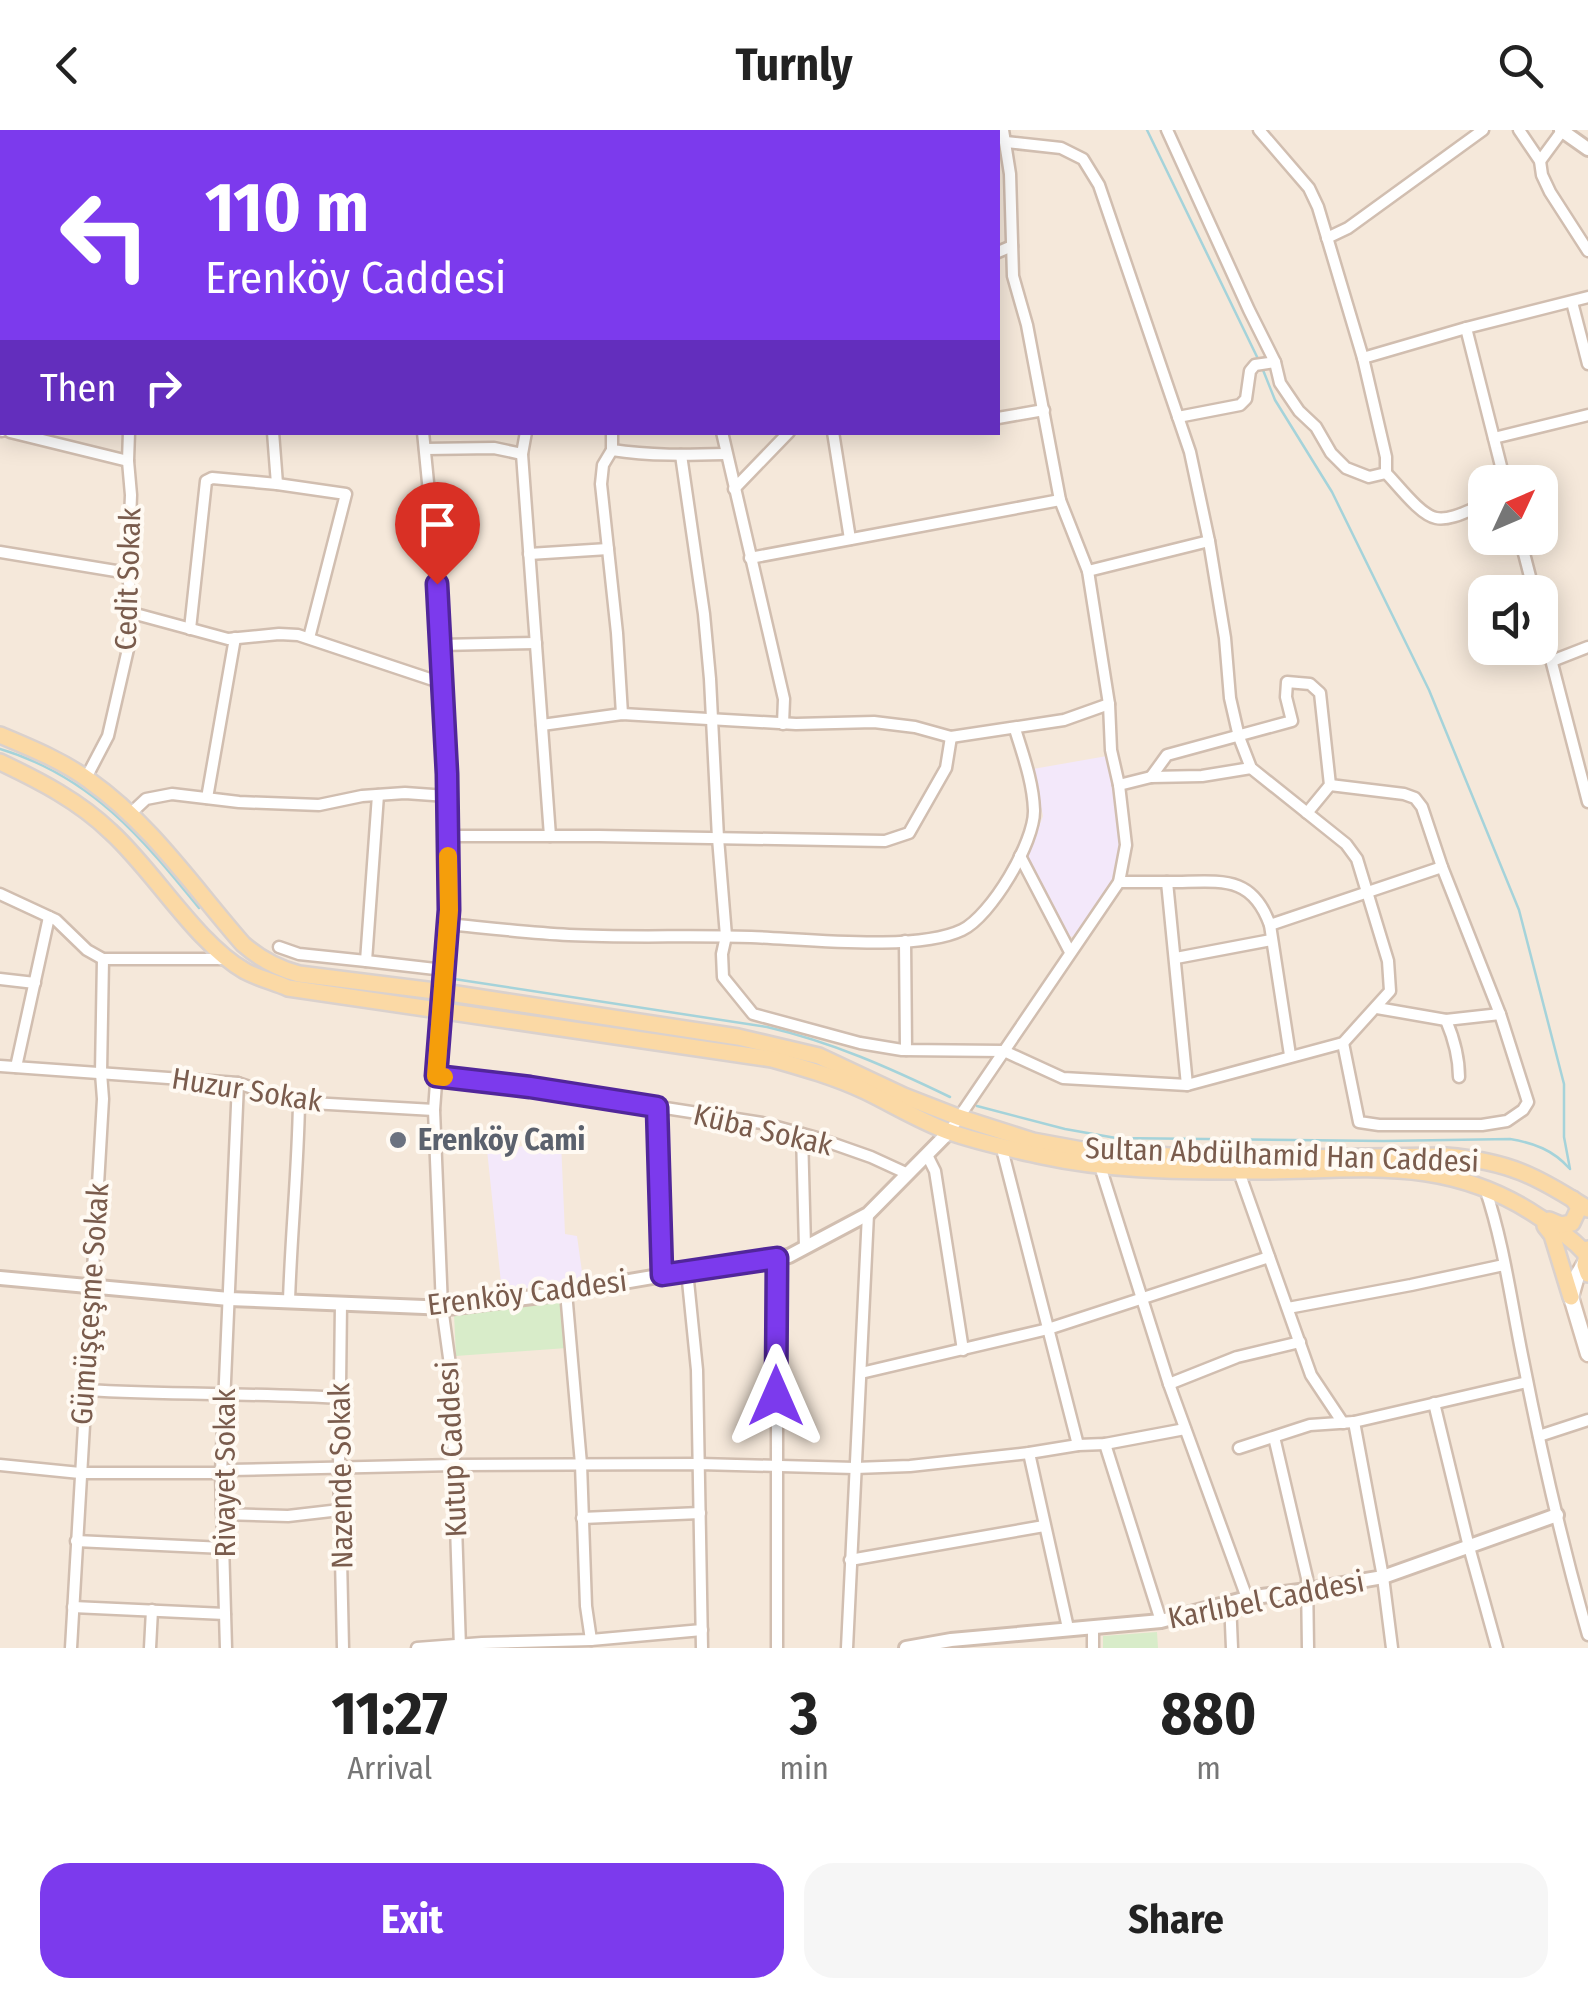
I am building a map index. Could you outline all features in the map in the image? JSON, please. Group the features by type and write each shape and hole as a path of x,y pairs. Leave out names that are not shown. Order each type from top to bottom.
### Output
{"main road":[{"name":"Sultan Abdülhamid Han Caddesi","path":"0,736 86,778 130,814 242,944 263,960 299,974 738,1037 819,1056 958,1117 1082,1150 1214,1159 1472,1158 1518,1169 1549,1183 1588,1209"},
{"name":"Sultan Abdülhamid Han Caddesi","path":"0,762 60,793 110,830 228,960 248,973 288,988 772,1059 865,1091 949,1132 1100,1166 1239,1172 1367,1168 1425,1171 1505,1195 1573,1240 1587,1260"},
{"path":"1536,1215 1561,1225 1572,1223 1580,1208 1572,1199"},
{"path":"1536,1215 1552,1235 1588,1354"},
{"path":"1571,1297 1587,1260"}],"street":[{"path":"1167,130 1249,310 1264,363 1346,468 1369,477 1386,472"},
{"path":"1259,130 1309,188 1363,358 1386,472 1427,514 1438,519 1468,510"},
{"path":"1327,238 1348,228 1483,130"},
{"path":"1519,130 1540,161 1550,192 1588,250"},
{"path":"1540,161 1562,130 1588,149"},
{"path":"681,455 704,614 713,719 726,936 723,976 753,1014 860,1043 906,1050 1004,1051 1063,1078 1187,1085 1343,1043 1390,991 1388,961 1368,893 1357,858 1346,844 1251,768 1230,698 1225,638 1190,452 1099,185 1083,160 1060,148 1004,136 1010,174 1013,276 1060,500 1088,572 1126,845 1120,882 1070,952 1004,1051 958,1117 949,1132"},
{"path":"1000,251 1012,246"},
{"path":"1363,358 1588,297"},
{"path":"1572,302 1588,364"},
{"path":"1466,328 1501,465"},
{"path":"1178,417 1244,402 1250,372 1264,363"},
{"path":"1000,418 1044,410"},
{"path":"1494,438 1588,415"},
{"path":"19,435 128,462"},
{"name":"Cedit Sokak","path":"86,778 108,736 128,649 132,613 128,572 130,435"},
{"path":"273,435 277,484"},
{"name":"Kutup Caddesi","path":"424,435 435,553 447,796 448,924 434,1110 442,1308 451,1372 460,1646"},
{"path":"525,435 522,454 550,836"},
{"path":"612,435 612,450 603,466 601,484 622,714"},
{"path":"723,435 784,698 783,724"},
{"path":"734,489 786,435"},
{"path":"833,435 850,539"},
{"path":"425,449 494,448 522,454"},
{"path":"612,450 636,454 726,454"},
{"path":"190,629 206,481 212,478 346,494 309,638"},
{"path":"750,558 1060,500"},
{"path":"1088,572 1209,541"},
{"path":"529,554 608,549"},
{"path":"0,552 128,572"},
{"path":"132,613 228,639 280,634 309,638 442,684"},
{"path":"207,798 234,638"},
{"path":"440,645 536,644"},
{"path":"1558,660 1588,647"},
{"path":"1553,665 1588,802"},
{"path":"1151,778 1167,755 1292,721 1287,682 1310,684 1320,692 1330,785 1307,812"},
{"path":"542,725 622,714 783,724 874,722 951,737 1064,720 1109,704"},
{"path":"448,924 568,935 905,941 964,930 987,910 1020,856 1035,813 1029,774 1015,729"},
{"path":"448,836 885,841 909,833 946,768 951,737"},
{"path":"1119,784 1251,768"},
{"path":"1330,785 1404,794 1422,807 1500,1014 1528,1102 1507,1121 1482,1125 1358,1122 1343,1043"},
{"path":"130,814 146,799 172,794 318,805 404,793 447,796"},
{"path":"366,961 378,795"},
{"path":"1020,856 1070,952"},
{"path":"1270,925 1442,867"},
{"path":"1120,882 1226,880 1247,889 1263,906 1270,925 1290,1056"},
{"path":"1168,882 1187,1085"},
{"path":"0,894 56,920 87,950 103,959 228,960"},
{"path":"16,1067 49,917"},
{"path":"1176,958 1271,940"},
{"path":"905,941 906,1050"},
{"path":"279,947 299,954 444,970"},
{"name":"Gümüşçeşme Sokak","path":"71,1648 103,1099 103,959"},
{"path":"0,979 34,983"},
{"path":"1377,1008 1446,1020 1500,1014"},
{"path":"1446,1020 1454,1037 1459,1077"},
{"name":"Huzur Sokak","path":"0,1066 238,1082 298,1102 434,1110"},
{"name":"Küba Sokak","path":"436,1076 762,1123 871,1157 908,1174"},
{"name":"Rivayet Sokak","path":"226,1648 221,1474 238,1082"},
{"path":"289,1302 298,1102"},
{"path":"657,1107 662,1275"},
{"name":"Erenköy Caddesi","path":"0,1278 230,1299 442,1308 566,1292 789,1256 868,1214 949,1132"},
{"path":"802,1134 805,1247"},
{"path":"1000,1146 1078,1444"},
{"path":"927,1155 935,1171 963,1350"},
{"path":"1100,1166 1169,1384 1247,1598"},
{"path":"1239,1172 1311,1375 1349,1423 1383,1577 1392,1648"},
{"path":"1484,1186 1496,1220 1556,1515 1588,1635"},
{"path":"847,1648 868,1214"},
{"path":"860,1373 1048,1329 1270,1256"},
{"path":"777,1258 777,1648"},
{"path":"1288,1308 1504,1265"},
{"path":"687,1271 698,1370 702,1648"},
{"path":"566,1292 591,1640"},
{"name":"Nazende Sokak","path":"341,1304 343,1648"},
{"path":"1169,1384 1237,1357 1300,1342"},
{"path":"1239,1448 1310,1425 1349,1423 1528,1382"},
{"path":"85,1390 340,1398"},
{"path":"1434,1404 1497,1648"},
{"path":"1539,1436 1588,1420"},
{"path":"0,1465 80,1473 221,1474 230,1470 454,1465 855,1468 910,1466 1078,1444 1105,1444 1185,1429"},
{"path":"1274,1437 1306,1578 1308,1648"},
{"path":"1105,1444 1161,1622"},
{"path":"1029,1452 1068,1628"},
{"path":"222,1514 288,1516 340,1510"},
{"path":"582,1518 700,1512"},
{"name":"Karlıbel Caddesi","path":"906,1648 1068,1628 1161,1622 1247,1598 1383,1577 1556,1515"},
{"path":"850,1560 1044,1526"},
{"path":"76,1541 224,1548"},
{"path":"1230,1602 1232,1648"},
{"path":"73,1607 226,1614"},
{"path":"150,1648 152,1610"},
{"path":"1092,1627 1093,1648"},
{"path":"417,1648 702,1630"}],"shaded area":[{"path":"1000,130 1588,130 1588,1648 0,1648 0,435 1000,435"},
{"path":"1107,756 1122,845 1118,876 1074,937 1068,936 1027,858 1043,816 1033,769"},
{"path":"561,1142 565,1234 577,1236 583,1279 502,1292 487,1150"}],"green space":[{"path":"559,1299 567,1348 456,1356 454,1314"},
{"path":"1157,1632 1158,1648 1103,1648 1103,1636"}],"waterway":[{"path":"1147,130 1260,363"},
{"path":"1263,370 1275,400 1332,492 1429,690 1519,910 1564,1084 1564,1137 1570,1169"},
{"path":"0,749 61,775 112,812 157,857 199,908"},
{"path":"454,979 767,1027 860,1057 950,1097"},
{"path":"977,1106 1116,1138 1510,1139 1543,1148 1569,1168"}],"slow traffic":[{"path":"444,1077 436,1076 449,910 448,856"}],"place":[{"name":"Erenköy Cami","path":"398,1140"}],"route":[{"path":"437,584 447,774 449,910 436,1076 657,1107 662,1275 777,1258 776,1396"}]}
